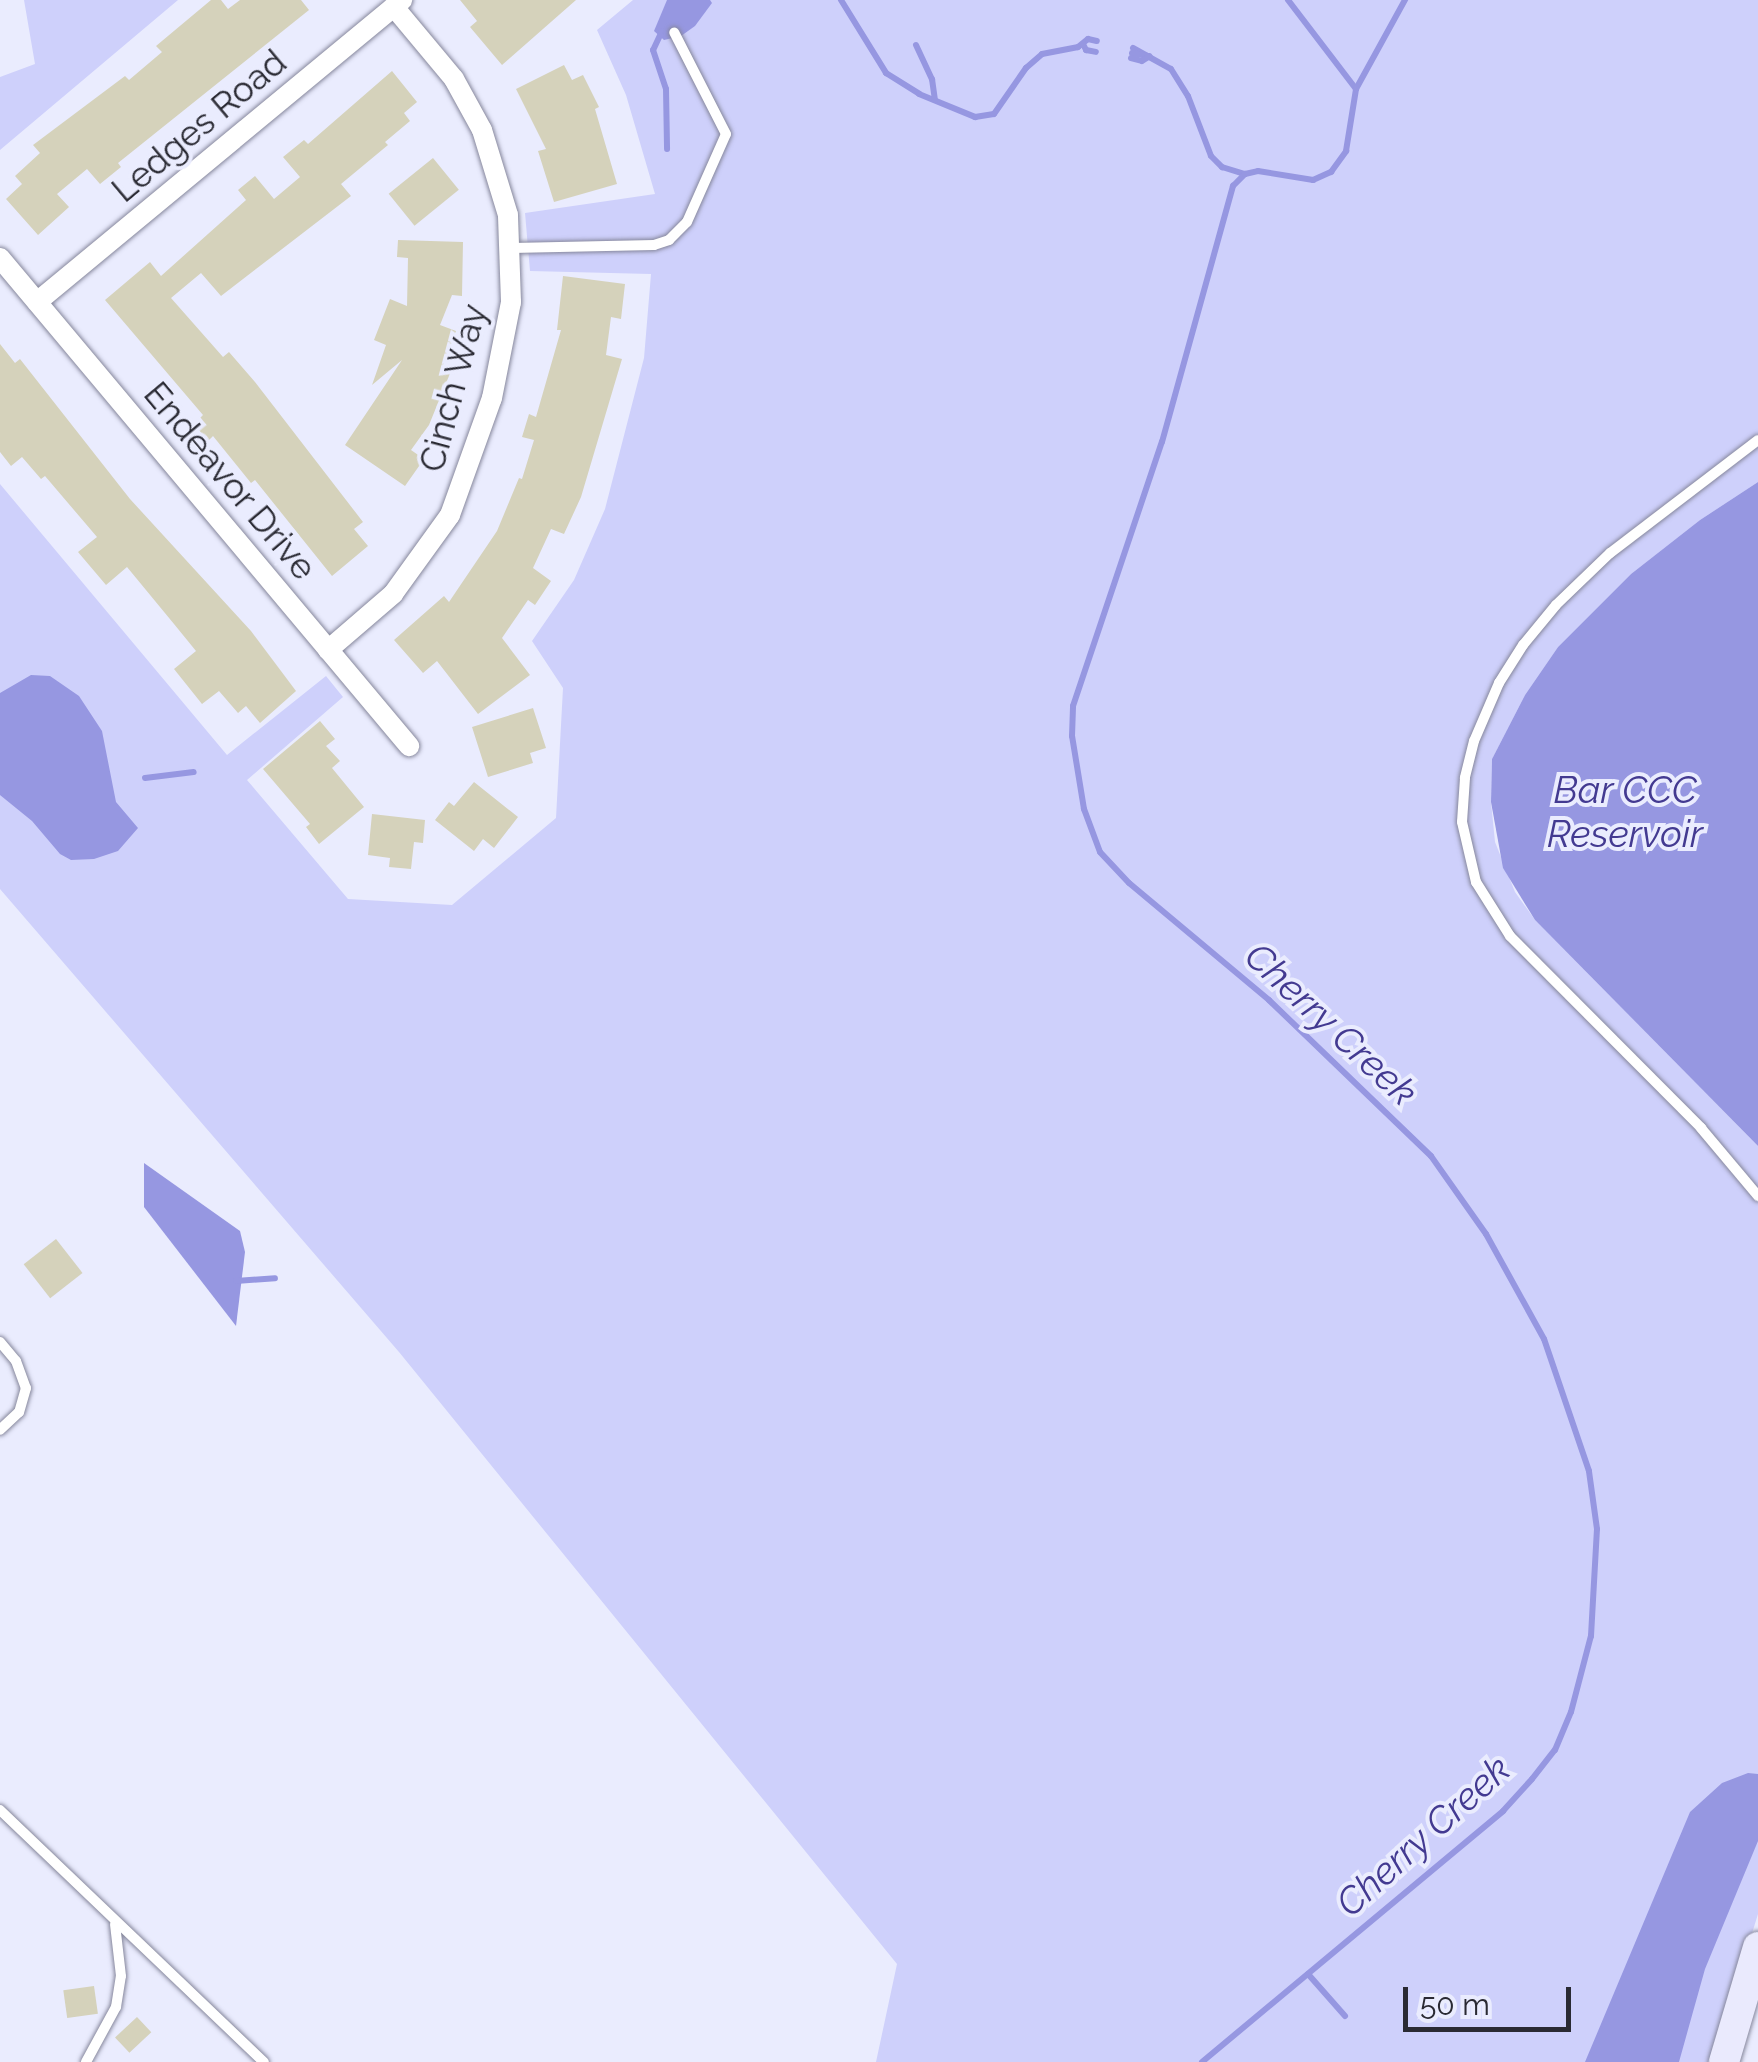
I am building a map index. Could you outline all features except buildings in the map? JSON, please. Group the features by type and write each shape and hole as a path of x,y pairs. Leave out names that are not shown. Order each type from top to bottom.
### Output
{"main road":[{"path":"1724,2062 1758,1948"}],"street":[{"name":"Cinch Way","path":"328,650 410,573 459,495 501,363 511,302 512,248 501,184 482,130 454,79 398,3"},
{"name":"Ledges Road","path":"37,302 398,3"},
{"name":"Endeavor Drive","path":"0,258 409,746"}],"lane":[{"path":"512,248 654,245 669,240 688,222 726,140 720,118 674,32"},
{"path":"1758,440 1610,553 1523,645 1499,683 1477,732 1465,778 1462,822 1476,882 1510,936 1701,1128 1758,1196"},
{"path":"0,1342 16,1361 26,1388 19,1412 0,1430"},
{"path":"0,1810 264,2062"},
{"path":"86,2062 116,2007 122,1976 115,1922"}],"shaded area":[{"path":"24,0 178,0 0,150 0,77 35,64"},
{"path":"633,0 1758,0 1758,482 1700,520 1631,574 1558,647 1525,695 1492,759 1491,802 1495,842 1515,892 1535,920 1758,1146 1758,1914 1712,2062 876,2062 897,1964 399,1352 0,889 0,484 227,755 326,676 343,697 247,780 348,899 452,905 556,818 563,688 532,641 574,580 605,509 644,358 651,274 530,271 525,213 655,194 626,95 597,30"}],"water":[{"path":"667,0 712,3 695,26 681,36 664,40 654,31"},
{"name":"Bar CCC Reservoir","path":"1758,482 1758,1146 1535,920 1503,868 1491,802 1492,759 1525,695 1558,647 1631,574 1700,520"},
{"path":"31,675 50,676 79,696 102,731 116,802 138,828 118,851 94,859 71,860 60,854 32,821 0,795 0,693"},
{"path":"144,1163 240,1231 245,1252 236,1326 144,1207"},
{"path":"1748,1773 1758,1774 1758,1841 1705,1969 1679,2062 1585,2062 1690,1812 1722,1783"}],"waterway":[{"path":"841,0 886,73 919,94 975,117 994,114 1026,68 1042,54 1078,47 1088,39 1097,41"},
{"path":"1288,0 1356,89"},
{"name":"Cherry Creek","path":"1202,2062 1503,1811 1555,1750 1571,1712 1591,1636 1597,1529 1589,1471 1544,1339 1486,1234 1431,1156 1269,1000 1129,883 1100,852 1084,809 1072,736 1073,706 1162,442 1233,186 1245,174 1258,171 1313,180 1331,172 1346,151 1356,89 1405,0"},
{"path":"662,31 653,50 666,89 667,149"},
{"path":"1083,44 1086,50 1096,52"},
{"path":"916,45 932,79 935,100"},
{"path":"1133,48 1171,69 1188,96 1211,156 1222,167 1245,174"},
{"path":"1132,53 1148,56"},
{"path":"1131,58 1142,61 1150,56"},
{"path":"145,778 194,772"},
{"path":"236,1281 275,1278"},
{"path":"1308,1974 1345,2016"}]}
